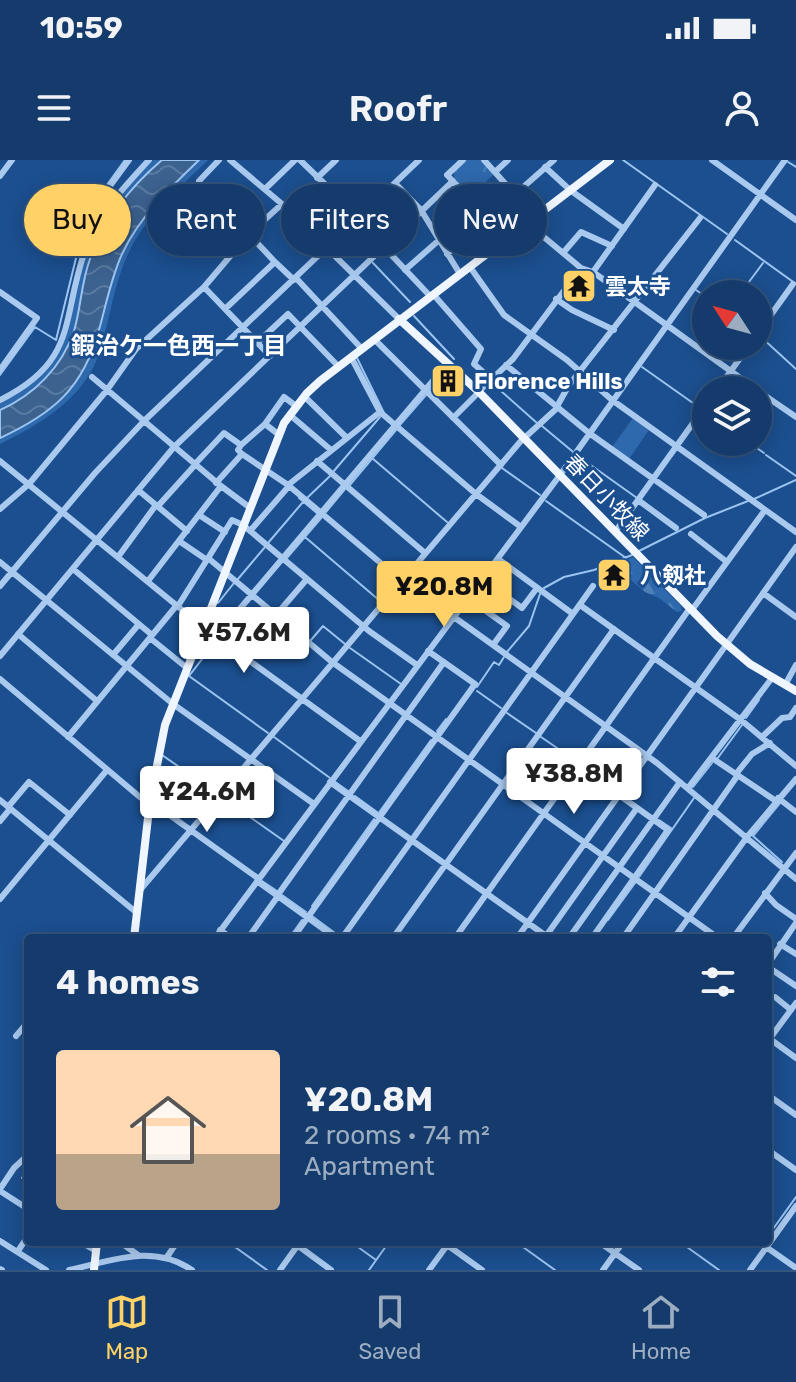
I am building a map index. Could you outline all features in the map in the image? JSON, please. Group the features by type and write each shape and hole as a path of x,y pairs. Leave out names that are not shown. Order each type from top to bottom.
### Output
{"main road":[{"path":"547,208 610,160"},
{"path":"134,934 150,801 161,743 225,571 246,528 249,507 278,434 304,396 399,319 484,256"},
{"name":"春日小牧線","path":"399,319 478,392 727,644 772,678 796,691"},
{"path":"94,1267 97,1247"}],"street":[{"path":"0,176 12,160"},
{"path":"111,184 129,160"},
{"path":"128,184 149,160"},
{"path":"202,184 199,181 219,160"},
{"path":"230,160 259,184"},
{"path":"281,203 265,189 298,160 323,184"},
{"path":"317,178 336,160"},
{"path":"402,160 410,168"},
{"path":"419,160 395,183 421,210 434,234"},
{"path":"456,184 447,175 463,160"},
{"path":"484,160 506,184"},
{"path":"495,172 508,160"},
{"path":"525,184 554,160"},
{"path":"712,160 796,220"},
{"path":"218,934 560,475 785,160"},
{"path":"545,167 570,190 624,229"},
{"path":"418,213 453,181"},
{"path":"593,272 655,185"},
{"path":"265,219 281,205"},
{"path":"140,890 524,438 557,407 580,371 700,218"},
{"path":"563,253 581,232 612,246"},
{"path":"547,240 581,268 593,272 738,376"},
{"path":"405,270 434,245"},
{"path":"265,251 362,349"},
{"path":"0,400 19,391 42,373 55,356 65,333 84,256"},
{"path":"0,509 29,484 107,390 136,349 204,287 230,256"},
{"path":"0,586 100,467 144,421 319,256"},
{"path":"333,256 399,319"},
{"path":"0,656 174,447 373,256"},
{"path":"392,256 481,349 474,364 491,379"},
{"path":"448,256 460,274"},
{"path":"225,309 275,262"},
{"path":"470,267 504,315 580,371 612,400 796,532"},
{"path":"453,418 506,365 581,268"},
{"path":"772,313 793,284"},
{"path":"204,287 270,356"},
{"path":"0,292 37,318 0,370"},
{"path":"556,299 614,330"},
{"path":"257,343 288,314 339,367"},
{"path":"374,339 501,465"},
{"path":"351,357 380,412 476,494 521,527"},
{"path":"727,376 739,360"},
{"path":"216,637 448,363"},
{"path":"506,365 589,433 704,515"},
{"path":"92,377 218,485 249,507"},
{"path":"304,396 347,438"},
{"path":"296,406 284,397 265,424 238,450 288,485 402,581 647,756 796,879"},
{"path":"772,400 793,416 796,406"},
{"path":"246,528 288,485 380,412"},
{"path":"290,415 331,450"},
{"path":"265,424 278,434"},
{"path":"615,532 692,425"},
{"path":"118,557 157,506 224,433 241,445"},
{"path":"148,581 242,454"},
{"path":"0,461 203,627 360,741"},
{"path":"317,461 425,553"},
{"path":"138,490 187,531"},
{"path":"638,500 676,528"},
{"path":"458,934 654,658 765,510"},
{"path":"199,515 225,532"},
{"path":"68,737 177,606 232,520 246,528 363,626 417,665"},
{"path":"691,534 727,562"},
{"path":"179,541 225,571 332,662 712,934"},
{"path":"520,934 796,548"},
{"path":"498,559 573,614"},
{"path":"0,562 173,704 314,804"},
{"path":"73,569 187,668"},
{"path":"276,615 307,579"},
{"path":"482,579 522,608 537,588"},
{"path":"343,934 593,586"},
{"path":"763,593 796,617"},
{"path":"468,598 507,626 493,645"},
{"path":"580,605 741,720 796,766"},
{"path":"113,655 139,624"},
{"path":"396,934 614,629"},
{"path":"18,634 97,701"},
{"path":"296,934 475,684 428,651"},
{"path":"251,934 444,662"},
{"path":"785,685 796,665"},
{"path":"688,788 772,678"},
{"path":"0,679 141,798 150,801 336,934"},
{"path":"762,737 782,718 790,717 796,708"},
{"path":"626,934 752,754 770,743"},
{"path":"712,758 796,812"},
{"path":"0,899 107,770"},
{"path":"677,934 747,837 796,779"},
{"path":"0,821 29,782 70,815"},
{"path":"330,782 544,934"},
{"path":"572,934 680,782"},
{"path":"595,934 668,830 619,795"},
{"path":"0,800 137,913"},
{"path":"550,934 637,808"},
{"path":"736,934 795,855"},
{"path":"765,893 796,921 772,958"},
{"path":"220,930 226,934"},
{"path":"780,944 796,954"},
{"path":"772,968 796,986"},
{"path":"772,997 791,1010"},
{"path":"772,1034 796,1003"},
{"path":"16,1036 24,1027"},
{"path":"772,1040 796,1058"},
{"path":"772,1098 796,1115"},
{"path":"772,1153 796,1170"},
{"path":"24,1159 0,1190 24,1206"},
{"path":"772,1240 796,1206"},
{"path":"0,1241 46,1270"},
{"path":"18,1251 24,1242"},
{"path":"131,1246 138,1255"},
{"path":"167,1257 174,1246"},
{"path":"280,1270 295,1246"},
{"path":"301,1246 331,1270"},
{"path":"429,1270 444,1246"},
{"path":"450,1246 482,1270"},
{"path":"605,1246 639,1270"},
{"path":"603,1270 620,1246"},
{"path":"750,1270 768,1246"},
{"path":"771,1246 796,1268"},
{"path":"69,1270 138,1255 167,1257 192,1270"}],"green space":[{"path":"153,160 162,160 131,191 130,184"},
{"path":"199,160 208,160 183,184 175,184"},
{"path":"465,160 480,160 494,174 484,184 460,184 454,178 454,171"},
{"path":"147,215 147,224 131,248 131,237"},
{"path":"86,256 91,256 74,331 62,356 35,388 0,410 0,402 57,356"},
{"path":"121,256 127,256 100,351 84,382 73,396 46,418 0,444 0,438 53,407 77,380 94,346"},
{"path":"633,418 649,430 629,459 612,447"},
{"path":"633,557 681,606 682,611 677,612 645,592 614,566"}],"water":[{"path":"162,160 199,160 175,184 147,184 147,215 131,237 131,191"},
{"path":"92,256 121,256 84,368 75,383 51,408 0,438 0,410 35,388 54,368 69,344"}],"waterway":[{"path":"0,375 35,327 56,340 76,258 98,214 91,207 125,160"},
{"path":"623,160 727,234"},
{"path":"788,162 796,167"},
{"path":"735,240 796,284"},
{"path":"373,263 410,302"},
{"path":"750,280 763,263"},
{"path":"414,316 454,359"},
{"path":"772,347 796,369"},
{"path":"357,358 384,413"},
{"path":"642,367 692,402"},
{"path":"429,391 446,371"},
{"path":"492,383 537,423"},
{"path":"399,426 426,395"},
{"path":"333,472 380,417"},
{"path":"542,426 572,451"},
{"path":"349,486 396,430"},
{"path":"578,456 637,498"},
{"path":"767,456 796,476"},
{"path":"372,458 447,522"},
{"path":"502,468 540,495"},
{"path":"307,498 330,476"},
{"path":"754,499 796,480"},
{"path":"326,512 345,489"},
{"path":"299,498 318,514"},
{"path":"546,501 626,558"},
{"path":"639,551 705,518 748,501"},
{"path":"268,543 303,502"},
{"path":"286,559 322,517"},
{"path":"305,537 380,601"},
{"path":"238,579 265,547"},
{"path":"544,588 564,577 594,570 632,555"},
{"path":"218,603 234,583"},
{"path":"507,652 529,626 540,594"},
{"path":"311,640 323,626 345,644"},
{"path":"216,641 189,676 268,733"},
{"path":"350,648 401,684"},
{"path":"477,687 494,662 499,665 504,657"},
{"path":"477,691 501,708"},
{"path":"746,718 759,700"},
{"path":"507,713 536,733"},
{"path":"437,731 446,719"},
{"path":"717,759 742,725"},
{"path":"274,737 330,778"},
{"path":"541,737 576,761"},
{"path":"378,814 431,740"},
{"path":"162,755 218,794"},
{"path":"693,787 712,763"},
{"path":"582,766 615,789"},
{"path":"334,781 348,791"},
{"path":"355,796 377,812"},
{"path":"223,798 284,841"},
{"path":"639,877 694,798"},
{"path":"780,803 753,836 782,862"},
{"path":"312,906 374,819"},
{"path":"659,820 671,828"},
{"path":"262,881 277,891"},
{"path":"608,920 635,883"},
{"path":"282,895 306,912"},
{"path":"312,916 336,934"},
{"path":"292,934 302,920"},
{"path":"772,1230 796,1197"},
{"path":"234,1246 267,1270"},
{"path":"357,1246 376,1260"},
{"path":"369,1270 386,1246"},
{"path":"522,1246 555,1270"},
{"path":"686,1246 719,1270"}],"place":[{"name":"雲太寺","path":"579,286"},
{"name":"Florence Hills","path":"448,381"},
{"name":"八剱社","path":"614,575"}],"district":[{"name":"鍜治ケ一色西一丁目","path":"179,346"}]}
